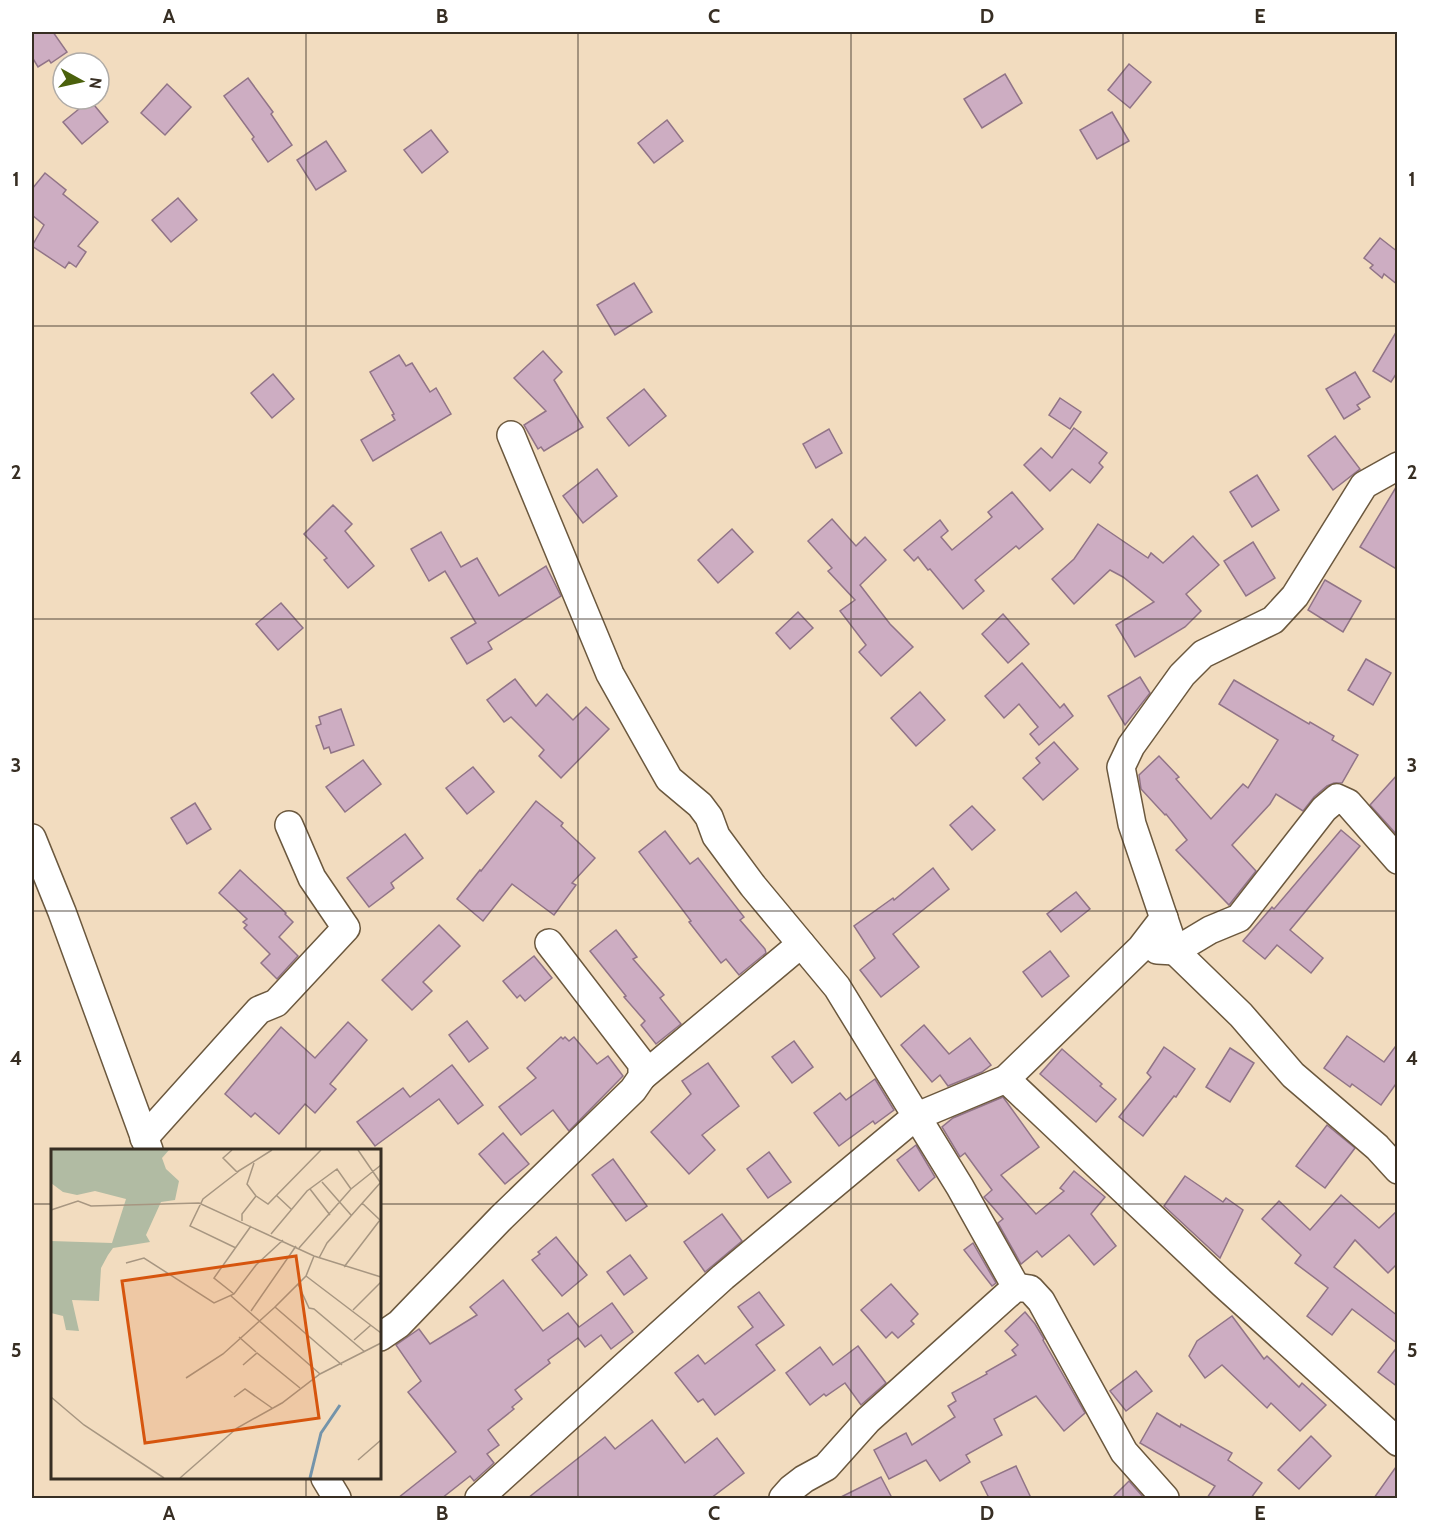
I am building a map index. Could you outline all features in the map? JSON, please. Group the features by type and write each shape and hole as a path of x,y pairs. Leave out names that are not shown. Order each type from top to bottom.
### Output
{"street":[{"path":"511,435 610,674 669,778 700,805 709,817 716,836 753,886 837,987 960,1187 1016,1287"},
{"path":"1398,466 1364,485 1295,596 1273,620 1203,654 1182,675 1131,746 1121,766 1132,824 1175,951 1241,1015 1293,1075 1377,1147 1398,1170"},
{"path":"1141,948 1175,951 1210,930 1239,918 1324,808 1337,798 1348,803 1398,860"},
{"path":"32,838 62,912 147,1144 260,1010 276,1003 346,927 312,878 289,825"},
{"path":"479,1498 723,1277 915,1117 1006,1079 1141,948 1164,918"},
{"path":"549,943 642,1064 642,1077"},
{"path":"381,1336 399,1324 501,1218 633,1090 642,1077 801,944"},
{"path":"1006,1079 1222,1283 1398,1442"},
{"path":"783,1498 798,1484 826,1467 868,1420 1016,1287"},
{"path":"1016,1287 1030,1289 1041,1301 1124,1452 1165,1498"},
{"path":"326,1479 337,1498"}],"building":[{"path":"32,32 53,32 66,51 51,51 51,63 49,60 38,67 32,57"},
{"path":"1129,64 1151,82 1130,108 1108,90"},
{"path":"1005,74 1022,103 982,128 964,99"},
{"path":"248,78 273,112 271,114 292,145 268,162 252,139 254,137 224,96"},
{"path":"167,84 191,107 165,135 141,113"},
{"path":"76,111 99,111 108,122 82,144 63,122"},
{"path":"1112,112 1129,141 1097,159 1080,130"},
{"path":"667,120 683,141 654,163 638,143"},
{"path":"431,130 448,152 422,173 404,150"},
{"path":"326,141 346,171 316,190 297,160"},
{"path":"45,173 66,190 63,194 98,222 78,246 86,252 76,267 69,262 65,268 32,246 44,225 32,215 32,189"},
{"path":"178,198 197,220 171,242 152,220"},
{"path":"1380,238 1398,252 1398,285 1384,274 1382,278 1370,268 1373,265 1364,258"},
{"path":"634,283 652,312 615,335 597,305"},
{"path":"1398,329 1398,371 1391,382 1373,371"},
{"path":"543,351 562,372 554,380 583,427 544,451 541,447 538,449 524,425 546,411 514,378"},
{"path":"399,355 406,366 412,363 430,392 436,388 451,414 373,461 361,440 395,420 392,415 394,414 370,372"},
{"path":"1355,372 1370,397 1357,405 1360,409 1344,419 1326,389"},
{"path":"273,374 294,399 272,418 251,393"},
{"path":"644,389 666,416 629,446 607,418"},
{"path":"1060,398 1081,412 1070,429 1049,415"},
{"path":"1074,428 1107,453 1099,463 1103,467 1090,483 1072,469 1050,491 1024,465 1041,448 1052,458"},
{"path":"829,429 842,453 816,468 803,444"},
{"path":"1335,436 1360,469 1333,490 1308,456"},
{"path":"597,469 617,496 583,523 563,496"},
{"path":"1257,475 1279,510 1252,527 1230,492"},
{"path":"1398,484 1398,570 1360,547"},
{"path":"1012,492 1043,529 1019,549 1016,546 975,580 984,591 963,609 918,557 914,561 904,550 940,520 948,531 941,537 952,550 992,517 988,512"},
{"path":"333,505 352,524 345,531 374,566 348,588 324,560 327,558 304,534"},
{"path":"832,519 856,546 865,537 886,560 860,585 890,624 913,647 881,676 859,652 866,645 840,611 855,600 828,571 832,568 808,541"},
{"path":"1098,524 1148,558 1151,553 1163,563 1193,536 1219,565 1186,594 1201,611 1185,627 1135,657 1116,625 1154,602 1123,577 1110,570 1074,604 1052,579 1074,559"},
{"path":"732,529 753,552 718,583 698,560"},
{"path":"441,532 461,567 477,558 499,596 546,566 561,596 488,642 492,649 467,664 451,638 476,623 445,571 429,581 411,549"},
{"path":"1253,542 1275,578 1246,596 1224,561"},
{"path":"1325,580 1361,601 1343,632 1308,610"},
{"path":"281,603 303,628 278,650 256,624"},
{"path":"798,612 813,628 790,649 776,633"},
{"path":"1003,614 1029,644 1008,663 982,634"},
{"path":"1366,659 1391,673 1373,705 1348,690"},
{"path":"1022,663 1060,708 1064,704 1073,716 1039,745 1030,734 1038,727 1019,704 1004,718 985,696"},
{"path":"1140,677 1150,693 1125,725 1108,696"},
{"path":"515,679 536,706 547,694 573,720 586,707 609,729 561,778 539,756 544,750 511,717 504,722 487,700"},
{"path":"1234,680 1334,736 1332,740 1358,755 1342,783 1327,786 1303,811 1276,794 1270,804 1232,845 1256,871 1229,905 1176,850 1187,840 1166,814 1141,789 1139,775 1159,756 1179,777 1176,779 1211,819 1243,784 1248,788 1278,740 1219,704"},
{"path":"920,692 945,720 916,746 891,718"},
{"path":"341,709 354,745 331,753 329,747 324,749 316,726 321,724 319,717"},
{"path":"1054,742 1078,769 1043,800 1023,778 1040,763 1036,758"},
{"path":"363,760 381,784 345,812 326,787"},
{"path":"473,767 494,792 467,814 446,788"},
{"path":"1398,774 1398,836 1370,805"},
{"path":"536,801 563,823 561,826 595,858 572,883 576,885 554,915 512,884 483,921 457,899"},
{"path":"195,803 211,829 187,844 171,818"},
{"path":"972,806 995,830 972,850 950,825"},
{"path":"1341,830 1360,846 1290,930 1323,958 1311,973 1277,945 1265,959 1243,941 1272,907 1274,909"},
{"path":"665,831 690,864 698,858 744,917 740,920 765,949 766,953 739,975 726,959 721,963 639,852"},
{"path":"405,834 423,858 391,883 394,888 369,907 347,878"},
{"path":"933,868 949,889 893,934 919,967 881,997 860,970 875,958 854,926 893,898 894,900"},
{"path":"240,870 293,922 279,937 298,956 277,979 261,963 270,954 244,928 247,925 243,922 247,919 219,893"},
{"path":"1076,892 1090,909 1061,932 1047,914"},
{"path":"439,925 460,946 423,982 432,991 412,1010 382,980"},
{"path":"616,930 637,957 633,959 664,995 660,998 681,1024 656,1044 641,1025 645,1021 590,951"},
{"path":"1050,951 1069,976 1042,997 1023,972"},
{"path":"534,956 552,978 525,1001 520,995 517,998 503,981"},
{"path":"467,1021 488,1048 469,1062 449,1035"},
{"path":"348,1022 367,1040 330,1084 336,1089 315,1113 305,1104 279,1134 255,1113 251,1117 225,1094 281,1027 315,1058"},
{"path":"924,1025 949,1054 970,1038 991,1065 982,1072 948,1086 940,1075 932,1082 901,1045"},
{"path":"1347,1036 1384,1062 1398,1043 1398,1081 1381,1105 1352,1084 1350,1087 1324,1068"},
{"path":"561,1037 569,1041 574,1037 597,1064 608,1056 623,1076 569,1131 553,1110 521,1135 499,1107 536,1078 527,1068"},
{"path":"794,1041 813,1067 792,1083 772,1057"},
{"path":"1164,1047 1195,1069 1176,1097 1174,1096 1143,1136 1119,1117 1151,1077 1147,1073"},
{"path":"1230,1048 1254,1063 1230,1102 1206,1087"},
{"path":"1062,1049 1116,1099 1096,1122 1040,1074"},
{"path":"708,1063 739,1106 702,1135 715,1150 689,1174 651,1132 691,1094 682,1081"},
{"path":"452,1065 483,1105 458,1124 439,1099 375,1146 357,1122 403,1088 410,1097"},
{"path":"875,1079 894,1110 875,1124 873,1121 839,1146 814,1113 840,1093 846,1100"},
{"path":"1003,1097 1039,1147 1001,1175 1036,1214 1064,1191 1060,1188 1074,1171 1105,1197 1091,1214 1116,1246 1094,1265 1069,1235 1042,1257 1037,1251 1021,1264 998,1223 1003,1219 984,1197 992,1190 965,1153 960,1157 942,1127 953,1118"},
{"path":"1327,1125 1355,1148 1325,1188 1296,1166"},
{"path":"503,1133 529,1164 505,1184 479,1154"},
{"path":"916,1145 935,1177 919,1191 897,1160"},
{"path":"769,1152 791,1182 768,1198 747,1169"},
{"path":"613,1159 647,1206 626,1221 592,1175"},
{"path":"1185,1176 1223,1202 1226,1198 1243,1210 1220,1258 1164,1206"},
{"path":"1341,1195 1379,1228 1398,1210 1398,1263 1388,1273 1355,1240 1334,1267 1398,1316 1398,1344 1352,1309 1332,1335 1307,1316 1328,1288 1295,1263 1301,1255 1262,1219 1279,1201 1310,1230"},
{"path":"722,1214 742,1241 705,1272 684,1242"},
{"path":"556,1237 587,1275 562,1296 532,1260"},
{"path":"973,1243 996,1283 992,1286 964,1250"},
{"path":"630,1255 647,1278 624,1295 607,1272"},
{"path":"503,1280 543,1331 568,1313 579,1327 612,1303 633,1332 611,1349 601,1335 585,1347 578,1338 548,1360 550,1363 515,1390 522,1399 512,1407 514,1409 488,1430 499,1445 487,1454 494,1463 474,1481 470,1476 442,1498 398,1498 456,1452 408,1392 421,1381 396,1345 419,1329 430,1344 477,1315 470,1307"},
{"path":"891,1284 918,1314 911,1321 914,1324 898,1338 892,1332 886,1338 861,1310"},
{"path":"759,1292 784,1325 756,1345 775,1370 715,1415 703,1399 698,1402 675,1373 698,1355 705,1364 753,1327 738,1307"},
{"path":"1025,1312 1044,1339 1085,1413 1064,1431 1036,1396 994,1419 1002,1435 966,1455 970,1462 940,1481 926,1460 889,1479 874,1450 906,1433 912,1445 955,1417 948,1406 956,1401 952,1393 1016,1355 1012,1350 1018,1345 1005,1331"},
{"path":"1232,1316 1264,1359 1267,1356 1299,1387 1302,1383 1326,1405 1300,1431 1271,1403 1267,1408 1222,1365 1205,1378 1189,1356 1197,1341"},
{"path":"858,1346 886,1383 861,1405 845,1383 826,1396 824,1394 810,1405 786,1373 820,1347 833,1365"},
{"path":"1398,1346 1398,1387 1378,1372"},
{"path":"1136,1371 1152,1391 1126,1411 1110,1391"},
{"path":"1157,1413 1232,1453 1228,1460 1262,1483 1251,1498 1207,1498 1215,1486 1140,1443"},
{"path":"652,1420 685,1463 717,1438 744,1473 711,1498 528,1498 605,1437 615,1449"},
{"path":"1311,1436 1331,1456 1299,1489 1278,1470"},
{"path":"1398,1464 1398,1498 1374,1498"},
{"path":"1016,1466 1031,1498 989,1498 981,1482"},
{"path":"881,1477 892,1498 839,1498"},
{"path":"1129,1481 1144,1498 1112,1498"}]}
